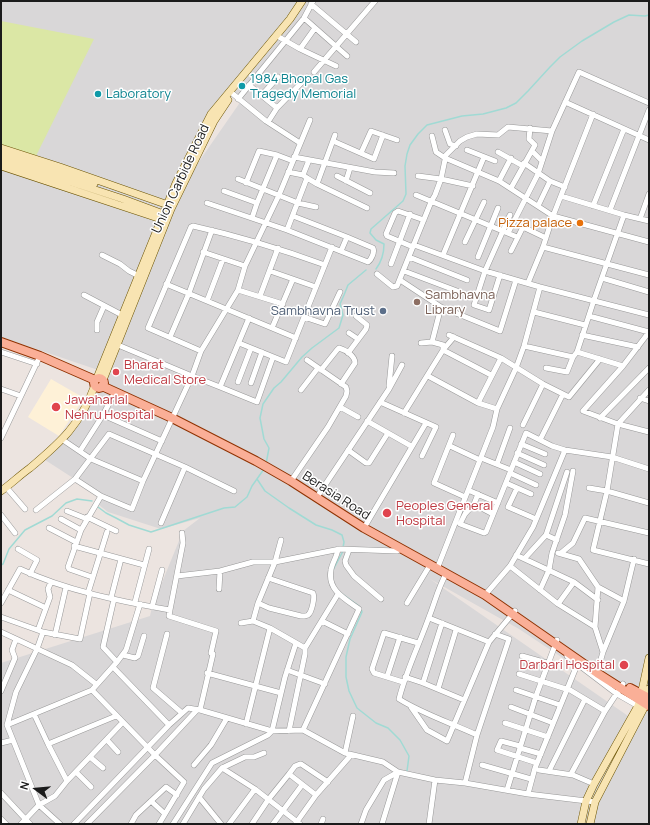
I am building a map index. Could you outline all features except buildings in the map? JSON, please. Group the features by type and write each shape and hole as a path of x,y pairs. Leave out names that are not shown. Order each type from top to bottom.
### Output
{"main road":[{"name":"Berasia Road","path":"1,342 40,356 173,416 257,459 292,479 401,549 486,594"},
{"name":"Berasia Road","path":"99,383 115,392 173,416"},
{"name":"Berasia Road","path":"365,526 486,594 514,612 555,643 598,671 620,689 646,698"}],"street":[{"name":"Union Carbide Road","path":"99,383 118,345 179,177 211,114 290,19 302,1"},
{"path":"314,72 375,1"},
{"name":"Union Carbide Road","path":"99,383 122,315 167,212 214,121 236,97 310,2"},
{"path":"300,143 268,122 236,97 249,85 282,39 304,18 310,2 346,35 356,42"},
{"path":"304,18 347,56"},
{"path":"300,49 314,28"},
{"path":"282,39 336,66"},
{"path":"500,275 489,310 474,305 485,271 538,174 541,160 552,132 579,72 648,102 649,109 610,210"},
{"path":"262,95 278,77"},
{"path":"268,122 277,108 307,78"},
{"path":"249,85 277,108"},
{"path":"565,102 649,140"},
{"path":"528,283 593,114"},
{"path":"74,479 101,496 132,510 143,481 192,376 201,351 238,290 244,266 279,195 310,120"},
{"path":"377,274 393,286 397,286 441,179 446,155 467,137 477,134 498,135 508,127 530,128 552,132"},
{"path":"511,188 535,145 528,138 530,128"},
{"path":"593,206 624,129"},
{"path":"445,130 450,144 456,146"},
{"path":"361,153 369,132 371,131 397,140"},
{"path":"317,184 334,135"},
{"path":"332,140 374,159 383,135"},
{"path":"432,136 436,152 445,158 499,181 553,216 649,242"},
{"path":"1,148 60,167 167,212"},
{"path":"467,150 495,161"},
{"path":"246,183 258,151 294,159 394,173"},
{"path":"532,151 541,160"},
{"path":"498,152 524,165 550,181 565,187"},
{"path":"1,153 167,212"},
{"path":"252,218 277,155"},
{"path":"443,255 484,157"},
{"path":"499,181 511,158"},
{"path":"1,159 167,212"},
{"path":"287,230 298,203 309,160"},
{"path":"1,166 167,212"},
{"path":"346,181 350,168"},
{"path":"288,172 305,176 317,184 367,208"},
{"path":"337,176 370,193"},
{"path":"418,176 473,186"},
{"path":"238,179 298,203 316,208"},
{"path":"538,206 550,181"},
{"path":"224,191 257,203"},
{"path":"640,219 649,194"},
{"path":"416,195 517,237"},
{"path":"561,196 649,221"},
{"path":"465,242 484,202"},
{"path":"206,203 287,230 368,262 370,261 374,251 373,248 347,236 293,216"},
{"path":"478,257 498,208"},
{"path":"424,220 400,210 397,211 386,234 387,236 399,241 443,255 485,271 540,287 649,315"},
{"path":"391,264 410,214"},
{"path":"506,232 510,215"},
{"path":"546,368 567,372 573,357 577,352 624,215"},
{"path":"201,351 148,328 191,226 212,230 278,248 325,265"},
{"path":"511,251 523,227 546,238"},
{"path":"170,337 189,293 212,230"},
{"path":"341,251 347,236"},
{"path":"239,343 286,362 332,247"},
{"path":"543,247 649,275"},
{"path":"260,296 278,248"},
{"path":"204,252 244,266"},
{"path":"102,255 120,264 129,272 139,276"},
{"path":"409,257 467,280"},
{"path":"207,301 223,259"},
{"path":"270,271 316,288"},
{"path":"404,271 457,291"},
{"path":"602,278 649,292"},
{"path":"272,328 293,279"},
{"path":"400,280 441,307 500,331 516,280"},
{"path":"166,284 296,338"},
{"path":"458,523 465,497 493,427 497,409 516,368 524,346 540,287"},
{"path":"238,290 283,304"},
{"path":"304,317 325,324 340,292"},
{"path":"84,295 122,315"},
{"path":"97,330 97,322 104,306"},
{"path":"432,342 441,307"},
{"path":"534,312 585,325"},
{"path":"348,352 366,329 367,325 356,316"},
{"path":"589,316 649,332 623,366 583,411 618,424 649,432"},
{"path":"220,387 249,318"},
{"path":"349,333 358,339"},
{"path":"582,335 638,347"},
{"path":"404,413 452,336 501,358 543,384 569,397 600,359"},
{"path":"421,343 432,342 443,346 443,350 491,375"},
{"path":"118,345 256,402 273,357"},
{"path":"524,346 573,357"},
{"path":"238,382 251,348"},
{"path":"301,390 340,348 354,356 356,360 356,363 341,384"},
{"path":"1,352 37,364"},
{"path":"251,383 262,352"},
{"path":"577,352 623,366"},
{"path":"1,438 40,356"},
{"path":"389,389 392,356"},
{"path":"478,403 501,358"},
{"path":"292,479 328,427 346,396 347,391 346,387 307,360"},
{"path":"318,496 389,389 402,365"},
{"path":"600,418 649,368"},
{"path":"428,376 478,403 497,409"},
{"path":"25,509 3,489 63,440 77,421 99,383"},
{"path":"522,425 543,384"},
{"path":"1,389 20,396"},
{"path":"649,390 640,398 618,424 606,491 593,550 634,559 649,564"},
{"path":"80,451 103,415 115,392"},
{"path":"540,440 563,394"},
{"path":"640,398 649,401"},
{"path":"380,402 436,427 422,456"},
{"path":"340,407 358,417"},
{"path":"103,415 162,441"},
{"path":"367,421 411,446"},
{"path":"365,526 370,511 426,423"},
{"path":"497,464 510,428"},
{"path":"348,450 366,463 369,463 388,433"},
{"path":"458,523 484,533 486,532 526,433 565,450 612,458 649,469"},
{"path":"36,510 74,479 109,434 185,466 234,491"},
{"path":"453,435 450,446 434,483 465,497"},
{"path":"63,440 91,459 143,481"},
{"path":"521,444 544,454"},
{"path":"450,446 480,459 497,464 536,485"},
{"path":"486,594 510,566 536,519 565,450"},
{"path":"518,453 544,465"},
{"path":"514,462 540,474"},
{"path":"161,523 185,466"},
{"path":"540,590 549,570 552,553 567,510 573,471"},
{"path":"526,558 546,535 567,472"},
{"path":"506,483 531,494"},
{"path":"517,488 508,507 536,519"},
{"path":"588,488 606,491 649,503"},
{"path":"468,490 498,503"},
{"path":"407,603 435,566 458,523 474,504 478,494"},
{"path":"92,577 69,569 68,567 81,530 101,496"},
{"path":"474,504 493,514"},
{"path":"67,511 116,531"},
{"path":"2,518 15,533"},
{"path":"561,553 573,543 585,518 649,533"},
{"path":"61,519 81,530"},
{"path":"49,528 75,544 99,553 144,565"},
{"path":"2,620 55,635 80,639 92,577 107,532"},
{"path":"88,824 198,710 213,654 211,653 216,631 169,616 183,543 182,533"},
{"path":"546,535 557,540"},
{"path":"253,621 258,603 275,562 281,540"},
{"path":"18,549 38,560 30,574"},
{"path":"7,725 92,690 123,655 126,650 144,565 149,549"},
{"path":"177,576 220,571 253,562 275,562 339,549 397,551 401,549"},
{"path":"303,730 359,609 338,594 332,586 330,579 331,569 339,549"},
{"path":"347,550 345,561 346,565 354,576 381,599"},
{"path":"552,553 561,553 579,559 598,587 624,601"},
{"path":"516,555 526,558 574,582 598,600"},
{"path":"117,662 103,647 121,559"},
{"path":"598,671 624,601 634,559"},
{"path":"510,566 558,604 595,627"},
{"path":"1,603 20,569 66,587 170,610"},
{"path":"152,607 162,570"},
{"path":"220,571 220,589"},
{"path":"446,574 440,584 429,618 418,642 404,680 399,699 411,707 477,735"},
{"path":"258,603 269,608 306,616 314,599 313,593 268,578"},
{"path":"51,582 48,589 50,597 46,608 37,649 16,692 7,725 39,805 60,824"},
{"path":"558,604 574,582"},
{"path":"55,635 66,587"},
{"path":"598,587 595,627 604,652"},
{"path":"8,590 46,608"},
{"path":"289,731 305,648 338,594"},
{"path":"411,707 427,730 447,741 489,642 514,612"},
{"path":"429,618 489,642"},
{"path":"241,623 253,621 270,628 305,648"},
{"path":"322,621 348,634"},
{"path":"423,683 442,623"},
{"path":"246,724 270,628"},
{"path":"438,688 456,630"},
{"path":"1,632 72,665 96,684"},
{"path":"418,642 384,632 372,669 374,673 387,677 423,683 464,700"},
{"path":"167,634 153,688 182,713"},
{"path":"465,783 477,735 509,639 495,634"},
{"path":"123,655 135,658 138,656 144,636"},
{"path":"387,677 400,637"},
{"path":"1,691 15,658 12,650 16,639"},
{"path":"173,824 212,762 268,735 272,731 287,670 296,643"},
{"path":"507,790 541,680 555,643 577,665 620,689 605,711 571,774"},
{"path":"522,656 547,663"},
{"path":"590,824 595,802 646,698 649,658"},
{"path":"528,794 531,779 537,763 577,665"},
{"path":"113,667 169,725"},
{"path":"287,670 325,684"},
{"path":"208,673 281,693"},
{"path":"519,674 568,690 605,711"},
{"path":"92,690 116,716 184,782 159,824"},
{"path":"516,690 560,705"},
{"path":"581,824 586,801 594,784 646,698"},
{"path":"549,771 586,699"},
{"path":"511,707 553,723"},
{"path":"74,824 169,725 188,708 272,731 303,730 345,753 382,762 398,772 435,780 465,783 528,794 595,802"},
{"path":"34,714 68,781"},
{"path":"48,744 116,716"},
{"path":"345,753 353,716"},
{"path":"194,765 210,745 227,718"},
{"path":"23,822 39,805 55,796 123,722"},
{"path":"505,723 548,736"},
{"path":"1,743 13,740"},
{"path":"106,740 118,752"},
{"path":"537,763 497,750 501,741 541,754"},
{"path":"183,824 199,797 222,768 245,757 254,757 264,753"},
{"path":"222,768 255,789 297,823 316,795 351,755"},
{"path":"90,757 102,768"},
{"path":"252,824 294,766 300,764 328,782"},
{"path":"482,765 531,779"},
{"path":"539,770 571,774 594,784"},
{"path":"76,772 91,787"},
{"path":"361,824 366,810 384,780 398,772"},
{"path":"382,824 398,772"},
{"path":"289,774 316,795"},
{"path":"429,824 435,780"},
{"path":"273,824 302,785"},
{"path":"131,824 136,815 166,787 177,795"},
{"path":"229,824 255,789"},
{"path":"1,793 23,822 30,824"},
{"path":"199,797 221,824"},
{"path":"151,801 165,814"},
{"path":"1,819 6,824"}],"shaded area":[{"path":"1,1 301,1 217,106 164,212 241,101 233,94 306,1 649,1 649,824 1,824 1,663 150,616 152,607 183,531 200,518 161,529 108,512 99,505 101,496 42,458 79,423 97,391 99,392 96,390 159,223 98,370 1,337","holes":["430,579 519,629 617,694 631,692 641,698 631,718"]},
{"name":"Jawaharlal Nehru Hospital","path":"51,379 84,398 59,436 28,417"}],"green space":[{"path":"1,21 94,39 36,156 1,144"}],"waterway":[{"path":"376,269 380,263 384,251 384,244 376,240 370,233 371,229 403,201 406,194 405,166 407,154 410,145 427,125 462,116 483,114 506,108 516,103 560,57 582,41 629,15 649,15"},
{"path":"266,464 269,448 264,439 260,418 263,404 274,388 302,357 339,328 343,315 340,304 348,285 366,270"},
{"path":"98,507 129,525 151,532 224,508 235,507 247,497 252,486 264,469"},
{"path":"257,479 265,491 289,508 316,525 342,535 344,542 342,553 333,570"},
{"path":"1,565 3,564 9,549 25,530 52,516 66,503 77,499 92,501"},
{"path":"341,593 359,606"},
{"path":"361,609 362,612 350,639 346,657 346,677 349,691 357,708 376,723 388,728 400,740 409,756 407,771"}],"place":[{"name":"1984 Bhopal Gas Tragedy Memorial","path":"242,86"},
{"name":"Laboratory","path":"98,94"},
{"name":"Pizza palace","path":"580,223"},
{"name":"Sambhavna Library","path":"417,302"},
{"name":"Sambhavna Trust","path":"383,311"},
{"name":"Bharat Medical Store","path":"116,372"},
{"name":"Jawaharlal Nehru Hospital","path":"56,407"},
{"name":"Peoples General Hospital","path":"387,513"},
{"name":"Darbari Hospital","path":"624,665"}]}
